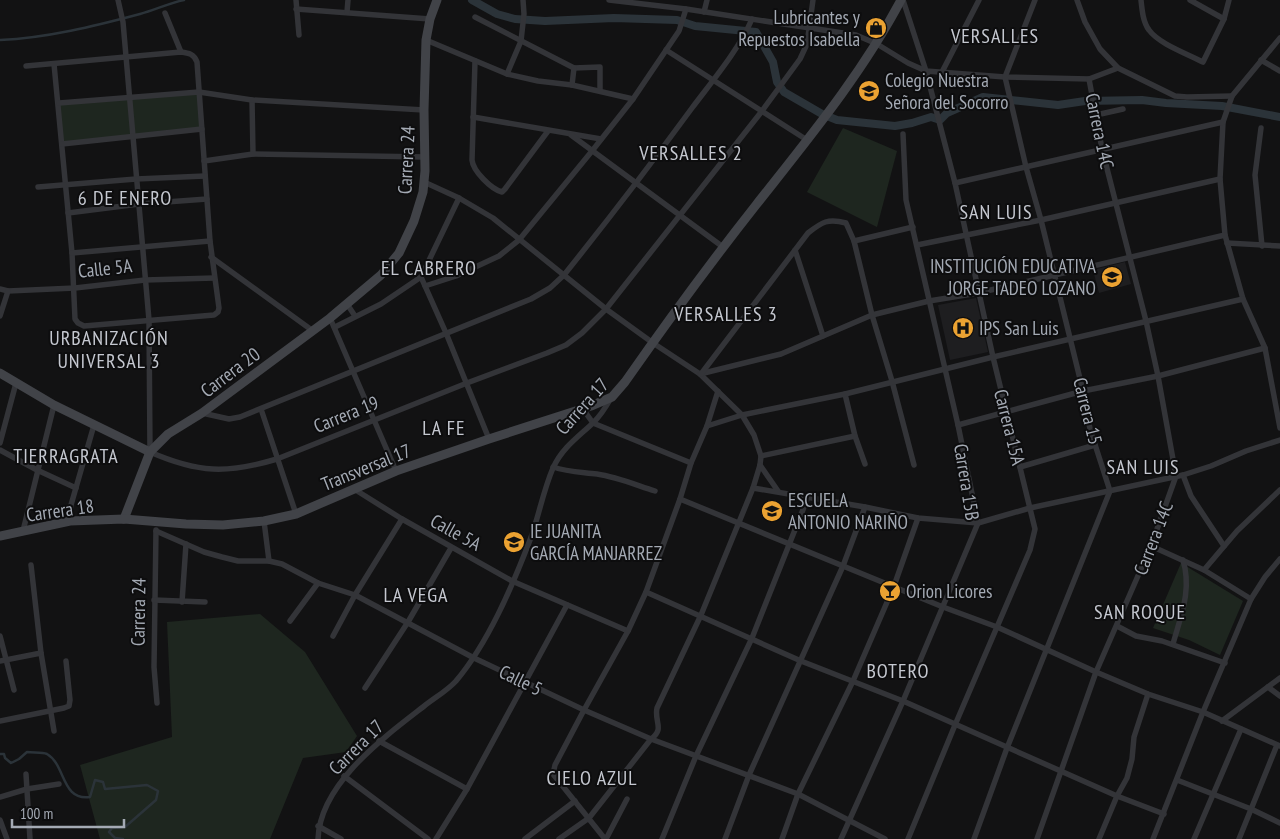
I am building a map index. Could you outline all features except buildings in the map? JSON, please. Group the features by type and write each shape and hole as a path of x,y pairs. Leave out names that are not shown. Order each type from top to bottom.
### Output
{"street":[{"path":"296,0 299,35"},
{"path":"347,12 348,0"},
{"name":"Carrera 24","path":"330,318 381,275 399,253 420,205 426,156 424,110 426,40 430,19 437,0"},
{"path":"507,74 521,41 524,0"},
{"path":"609,0 686,9 856,35 877,44 908,63 926,71 1089,79 1118,68"},
{"path":"704,12 707,0"},
{"name":"Carrera 19","path":"150,452 198,469 234,470 254,466 277,459 566,345 595,321 606,309 762,111 800,59 807,44 812,0"},
{"name":"Carrera 17","path":"318,839 318,826 344,776 380,741 454,682 474,658 494,622 530,540 553,468 563,451 593,422 625,382 723,247 830,110 877,44 902,0"},
{"name":"Carrera 15A","path":"902,0 926,71 940,126 1035,529 1030,550 908,839"},
{"path":"942,72 980,0"},
{"path":"1005,76 1035,0"},
{"path":"1077,0 1085,22 1100,50 1118,68 1175,96 1232,96"},
{"path":"1141,0 1143,18 1149,30 1161,41 1203,62 1224,19 1229,0"},
{"path":"1190,0 1224,19"},
{"path":"119,3 149,320 150,452 124,519"},
{"path":"296,8 430,19"},
{"path":"425,286 456,276 499,256 519,240 633,98 679,31 686,9"},
{"path":"165,13 181,52"},
{"path":"475,17 574,68 600,67 600,91"},
{"path":"202,413 229,419 261,409 531,299 550,288 564,275 637,183 713,80 743,37 752,19"},
{"path":"1280,38 1232,96 1223,122 1220,179 1225,235 1243,299 1265,348 1280,428"},
{"path":"426,40 507,74 633,98"},
{"path":"666,50 807,140"},
{"path":"26,66 181,52 195,56 198,62 210,241 219,308 218,312 214,315 84,326 78,324 75,319 75,288 54,64"},
{"path":"1261,60 1280,71"},
{"path":"474,61 473,166 497,191 502,192 548,131"},
{"path":"572,85 574,68"},
{"name":"Carrera 15","path":"1005,76 1083,391 1090,429 1110,491"},
{"name":"Carrera 14C","path":"1037,839 1096,672 1151,546 1176,476 1158,376 1102,150 1089,79"},
{"path":"59,103 200,92 252,100 424,110"},
{"path":"252,100 253,154"},
{"path":"1096,115 1123,109"},
{"path":"473,117 601,139"},
{"path":"954,183 1223,122"},
{"path":"1261,128 1255,175 1262,246"},
{"path":"62,144 202,129"},
{"name":"Carrera 15B","path":"841,839 904,701 978,522 906,200 903,134"},
{"path":"571,135 723,247"},
{"path":"204,161 253,154 426,156"},
{"path":"38,187 136,179 205,176"},
{"path":"917,245 1041,220 1220,179"},
{"path":"424,182 459,198 493,218 606,309 700,374 742,415 754,435 761,456 753,488 740,524 701,615 657,708 656,715 659,729 657,735 651,739 589,818 559,839"},
{"path":"334,327 381,304 421,277 459,198"},
{"path":"68,213 139,204 207,199"},
{"path":"700,374 808,233 823,222 837,220 846,223 854,241 872,315 914,464"},
{"path":"854,241 913,227"},
{"path":"700,374 781,354 872,315 929,301 978,293 1225,235"},
{"path":"72,253 210,241"},
{"path":"1227,243 1280,246"},
{"path":"795,250 824,336"},
{"path":"212,257 313,331"},
{"path":"421,277 489,438"},
{"name":"Calle 5A","path":"0,289 75,288 145,280 214,278"},
{"path":"0,316 8,290"},
{"path":"707,426 742,415 845,394 993,357 1243,299"},
{"path":"347,304 355,316"},
{"path":"330,318 396,471"},
{"name":"Carrera 20","path":"150,452 168,434 202,413 330,318"},
{"path":"958,426 1083,391 1158,376 1265,348"},
{"path":"0,373 54,404 150,452"},
{"path":"0,443 16,383"},
{"path":"1273,385 1280,385"},
{"path":"627,799 606,839 552,774 584,710 628,631 646,592 718,391"},
{"path":"845,394 855,436 865,464"},
{"name":"Transversal 17","path":"124,519 223,526 264,521 296,514 396,471 489,438 583,409 612,397"},
{"path":"23,531 54,404"},
{"path":"261,409 296,514"},
{"path":"583,409 593,422 691,463"},
{"path":"70,522 71,505 94,425"},
{"path":"761,456 855,436"},
{"path":"753,488 778,491 918,518 978,522 1030,508 1183,475 1280,440"},
{"path":"1020,467 1095,445"},
{"name":"Carrera 18","path":"0,450 76,488"},
{"path":"760,465 778,491"},
{"path":"553,468 612,477 655,491"},
{"path":"1183,475 1191,496 1224,546"},
{"name":"Calle 5A","path":"354,489 402,520 512,581 628,631"},
{"path":"1204,570 1237,531 1280,490"},
{"path":"974,839 1007,748 1110,491"},
{"path":"662,839 696,756 752,638 808,497"},
{"path":"680,499 943,607 997,627 1047,651 1148,694 1203,712 1278,746 1239,839"},
{"path":"725,839 749,775 843,566 865,507"},
{"path":"782,839 798,794 853,681 894,586 918,518"},
{"name":"Carrera 18","path":"0,536 70,522 124,519"},
{"path":"333,636 402,520"},
{"name":"Carrera 24","path":"156,521 154,667 157,703"},
{"path":"264,521 268,561"},
{"name":"Calle 5","path":"156,531 222,558 268,561 291,568 318,583 356,595 474,658 584,710 651,739 798,794 885,839"},
{"path":"182,602 186,544"},
{"path":"1151,546 1204,570 1251,599"},
{"path":"365,688 408,622 451,548"},
{"path":"1153,839 1203,712 1251,599 1265,577 1280,559"},
{"path":"1173,644 1188,588 1184,560"},
{"path":"31,565 41,653 54,731"},
{"path":"290,621 318,583"},
{"path":"646,592 801,661 904,701 1117,796 1164,814"},
{"path":"154,600 205,602"},
{"path":"436,839 467,789 567,605"},
{"path":"1117,626 1136,636 1173,644 1225,663"},
{"path":"0,636 3,660 14,690"},
{"path":"3,660 41,653"},
{"path":"0,721 69,706 66,662"},
{"path":"1222,721 1280,678"},
{"path":"1268,686 1280,696"},
{"path":"1099,839 1117,796 1127,778 1132,759 1134,737 1148,694"},
{"path":"1194,839 1241,729"},
{"path":"380,741 467,789"},
{"path":"26,774 28,832 30,839"},
{"path":"344,776 428,839"},
{"path":"1177,780 1251,809 1280,823"},
{"path":"0,797 27,789 58,784"},
{"path":"525,839 575,801"},
{"path":"0,820 7,839"},
{"path":"318,826 341,839"}],"shaded area":[{"path":"199,92 202,129 62,144 59,103"},
{"path":"843,128 897,151 877,227 807,192"},
{"name":"INSTITUCIÓN EDUCATIVA JORGE TADEO LOZANO","path":"1125,262 1131,284 1099,293 1093,270"},
{"name":"IPS San Luis","path":"976,298 988,352 950,360 938,305"},
{"path":"1181,563 1243,601 1220,655 1189,640 1153,628"},
{"path":"260,614 305,652 357,736 346,752 303,758 270,839 100,839 80,765 172,737 167,622"}],"waterway":[{"path":"0,40 35,37 88,27 140,14 184,0"},
{"path":"472,0 497,14 515,19 545,21 614,18 677,20 695,26 756,32 773,62 777,82 784,92 822,114 837,120 895,126 931,117 940,120 947,113 983,97 1058,105 1085,101 1142,100 1222,106 1280,117"},
{"path":"0,754 4,754 5,758 11,763 27,752 47,754 58,766 69,788 74,794 81,797 90,797 95,780 103,782 105,789 147,785 158,791 156,800 125,827 112,828 109,832 115,838 123,839"}],"place":[{"name":"Lubricantes y Repuestos Isabella","path":"876,28"},
{"name":"Colegio Nuestra Señora del Socorro","path":"869,91"},
{"name":"INSTITUCIÓN EDUCATIVA JORGE TADEO LOZANO","path":"1112,277"},
{"name":"IPS San Luis","path":"963,328"},
{"name":"ESCUELA ANTONIO NARIÑO","path":"772,511"},
{"name":"IE JUANITA GARCÍA MANJARREZ","path":"514,542"},
{"name":"Orion Licores","path":"890,591"}],"district":[{"name":"VERSALLES","path":"995,36"},
{"name":"VERSALLES 2","path":"691,153"},
{"name":"6 DE ENERO","path":"125,198"},
{"name":"SAN LUIS","path":"996,212"},
{"name":"EL CABRERO","path":"429,268"},
{"name":"VERSALLES 3","path":"726,314"},
{"name":"URBANIZACIÓN UNIVERSAL 3","path":"109,350"},
{"name":"LA FE","path":"444,428"},
{"name":"TIERRAGRATA","path":"66,456"},
{"name":"SAN LUIS","path":"1143,467"},
{"name":"LA VEGA","path":"416,595"},
{"name":"SAN ROQUE","path":"1140,612"},
{"name":"BOTERO","path":"898,671"},
{"name":"CIELO AZUL","path":"592,778"}]}
